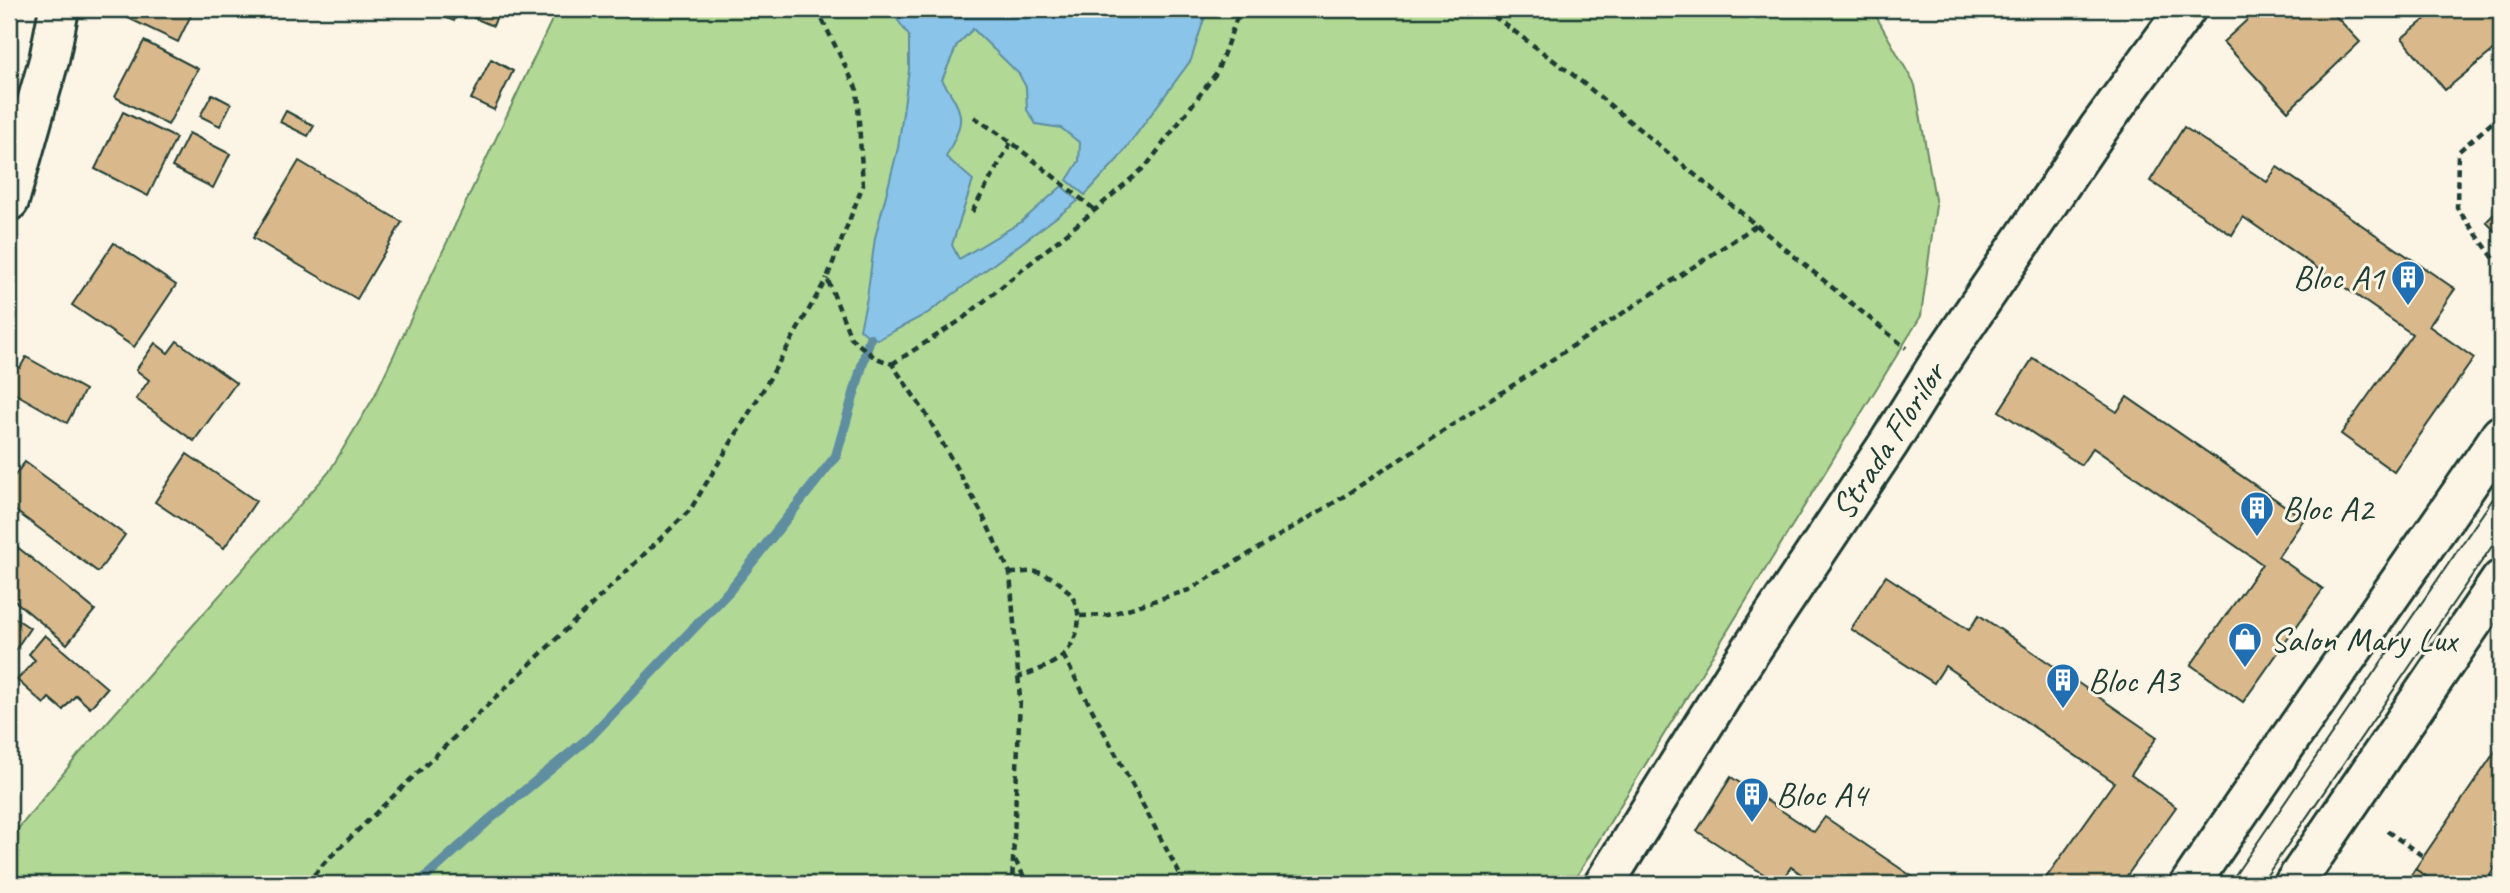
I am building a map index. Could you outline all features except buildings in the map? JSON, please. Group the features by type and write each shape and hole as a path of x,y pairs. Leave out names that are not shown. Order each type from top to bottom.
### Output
{"street":[{"path":"9,201 49,60 59,9"},
{"name":"Strada Florilor","path":"1604,884 1739,668 1937,366 2099,128 2186,9"},
{"path":"2190,884 2256,785 2409,572 2501,435"},
{"path":"2294,884 2501,580"}],"path":[{"path":"306,884 325,862 690,510 763,390 827,278 863,185 857,90 817,9"},
{"path":"892,365 961,320 1147,165 1217,72 1240,9"},
{"path":"1485,9 1572,74 1902,346 1937,366"},
{"path":"2501,114 2458,152 2457,208 2501,268"},
{"path":"975,117 1011,142 1095,210"},
{"path":"972,212 1011,142"},
{"path":"1080,616 1108,614 1189,590 1335,502 1757,225"},
{"path":"827,278 851,338 873,357 892,365 926,414 981,512 1010,573 1020,699 1012,884"},
{"path":"1010,573 1039,572 1057,580 1073,596 1080,616 1077,632 1063,655 1040,670 1018,677"},
{"path":"1063,655 1185,884"},
{"path":"2387,831 2424,857"},
{"path":"1014,858 1028,884"}],"green space":[{"path":"557,9 1872,9 1915,85 1936,205 1921,316 1572,884 9,884 9,840 79,754 329,472 374,397"}],"water":[{"path":"890,9 1205,9 1191,60 1118,159 1085,195 1067,180 1079,161 1080,143 1061,128 1036,124 1027,110 1026,87 1019,74 973,29 957,45 942,80 959,110 960,118 957,134 946,157 973,180 952,245 959,259 1021,222 1062,186 1078,201 928,313 879,339 870,338 860,329 875,238 898,148 909,70 909,36"}],"waterway":[{"path":"418,884 490,819 591,736 730,590 836,456 870,338"}],"tram line":[{"path":"2229,884 2501,487"},
{"path":"2261,884 2501,533"}],"place":[{"name":"Bloc A1","path":"2408,307"},
{"name":"Bloc A2","path":"2257,538"},
{"name":"Salon Mary Lux","path":"2245,669"},
{"name":"Bloc A3","path":"2063,710"},
{"name":"Bloc A4","path":"1752,824"}]}
